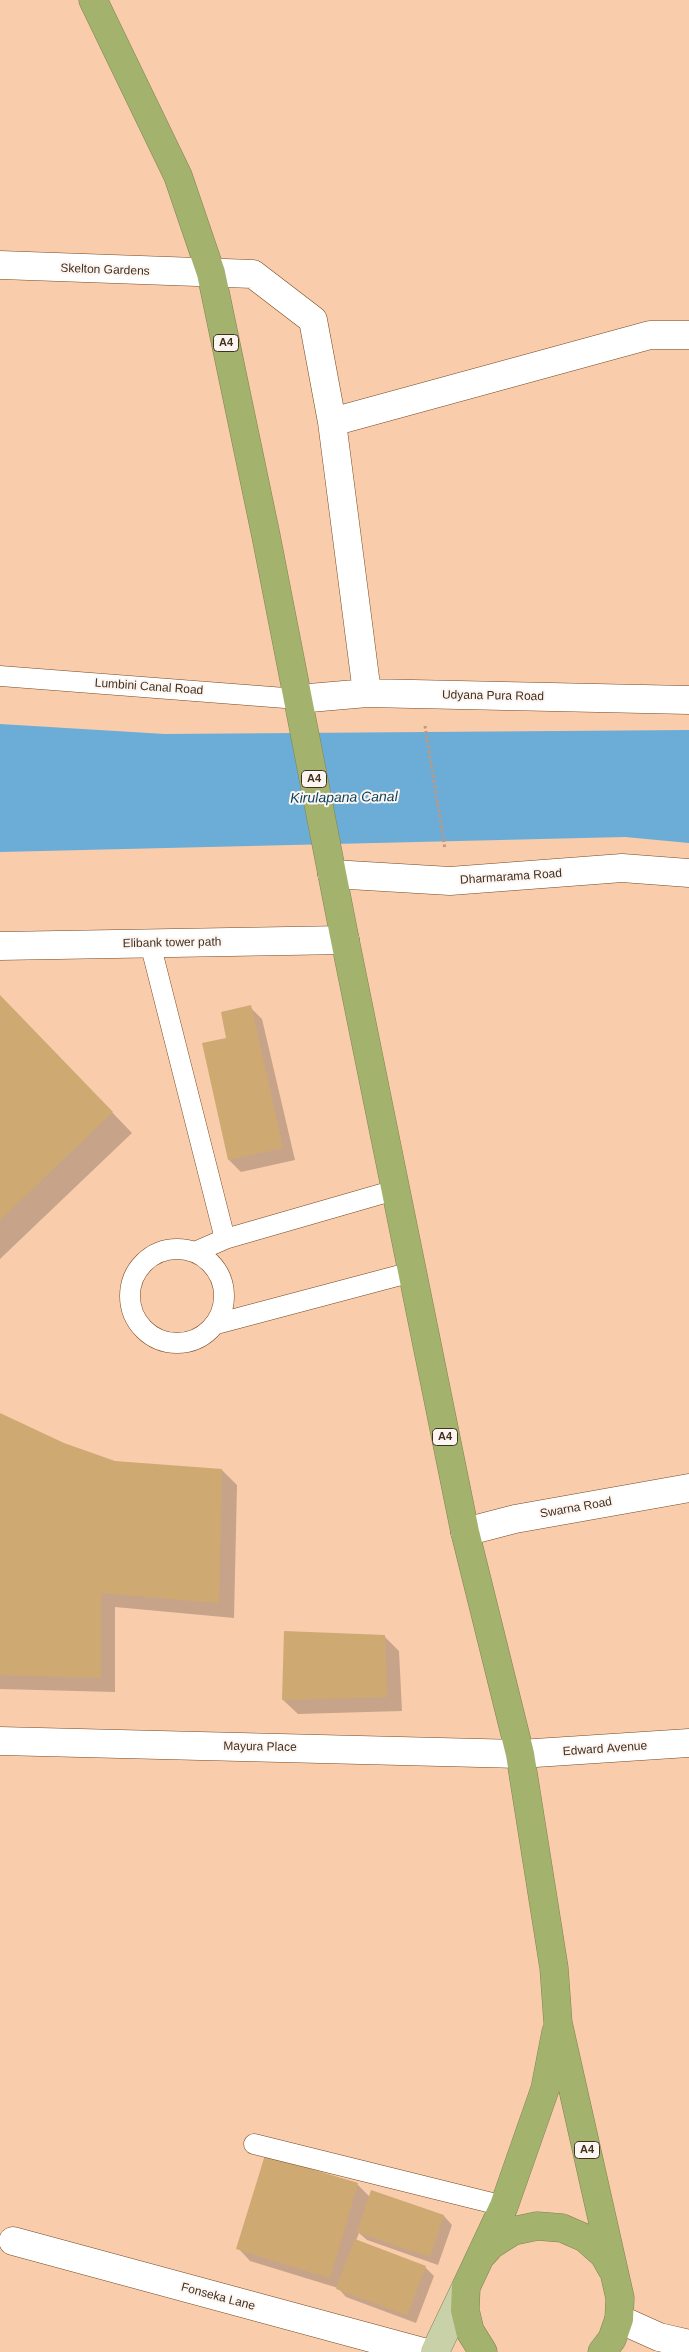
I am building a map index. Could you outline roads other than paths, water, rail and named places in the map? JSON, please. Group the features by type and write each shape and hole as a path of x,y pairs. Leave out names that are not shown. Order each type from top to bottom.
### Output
{"highway":[{"name":"A4","path":"93,0 178,176 211,273 465,1532 520,1754 554,1968 558,2023 616,2277"},
{"name":"A4","path":"471,2275 504,2206 545,2089 558,2023"},
{"path":"483,2352 470,2331 465,2310 471,2275 491,2245 512,2231 537,2226 562,2228 585,2238 604,2256 616,2277 620,2298 611,2340"}],"main road":[{"path":"435,2352 471,2275"}],"street":[{"name":"Skelton Gardens","path":"0,265 253,274 313,320 332,422 367,693"},
{"path":"332,422 650,335 689,335"},
{"name":"Udyana Pura Road","path":"299,702 367,693 689,700"},
{"name":"Dharmarama Road","path":"330,863 450,881 622,868 689,873"},
{"name":"Elibank tower path","path":"0,946 345,940"},
{"name":"Swarna Road","path":"465,1532 515,1519 689,1488"},
{"name":"Mayura Place","path":"0,1741 520,1754"},
{"name":"Edward Avenue","path":"520,1754 689,1743"},
{"name":"Fonseka Lane","path":"13,2241 423,2352"},
{"path":"611,2340 659,2337 689,2344"}],"lane":[{"name":"Lumbini Canal Road","path":"0,676 299,702"},
{"path":"150,943 225,1239"},
{"path":"195,1252 225,1239 395,1190"},
{"path":"216,1324 224,1302 224,1286 218,1272 208,1260 195,1252 180,1249 164,1250 150,1257 139,1268 132,1282 130,1297 133,1313 146,1332 152,1337 167,1343 183,1344 198,1339 216,1324 412,1272"},
{"path":"254,2144 504,2206"}],"water":[{"name":"Kirulapana Canal","path":"0,724 165,734 689,730 689,843 625,837 0,852"}]}
